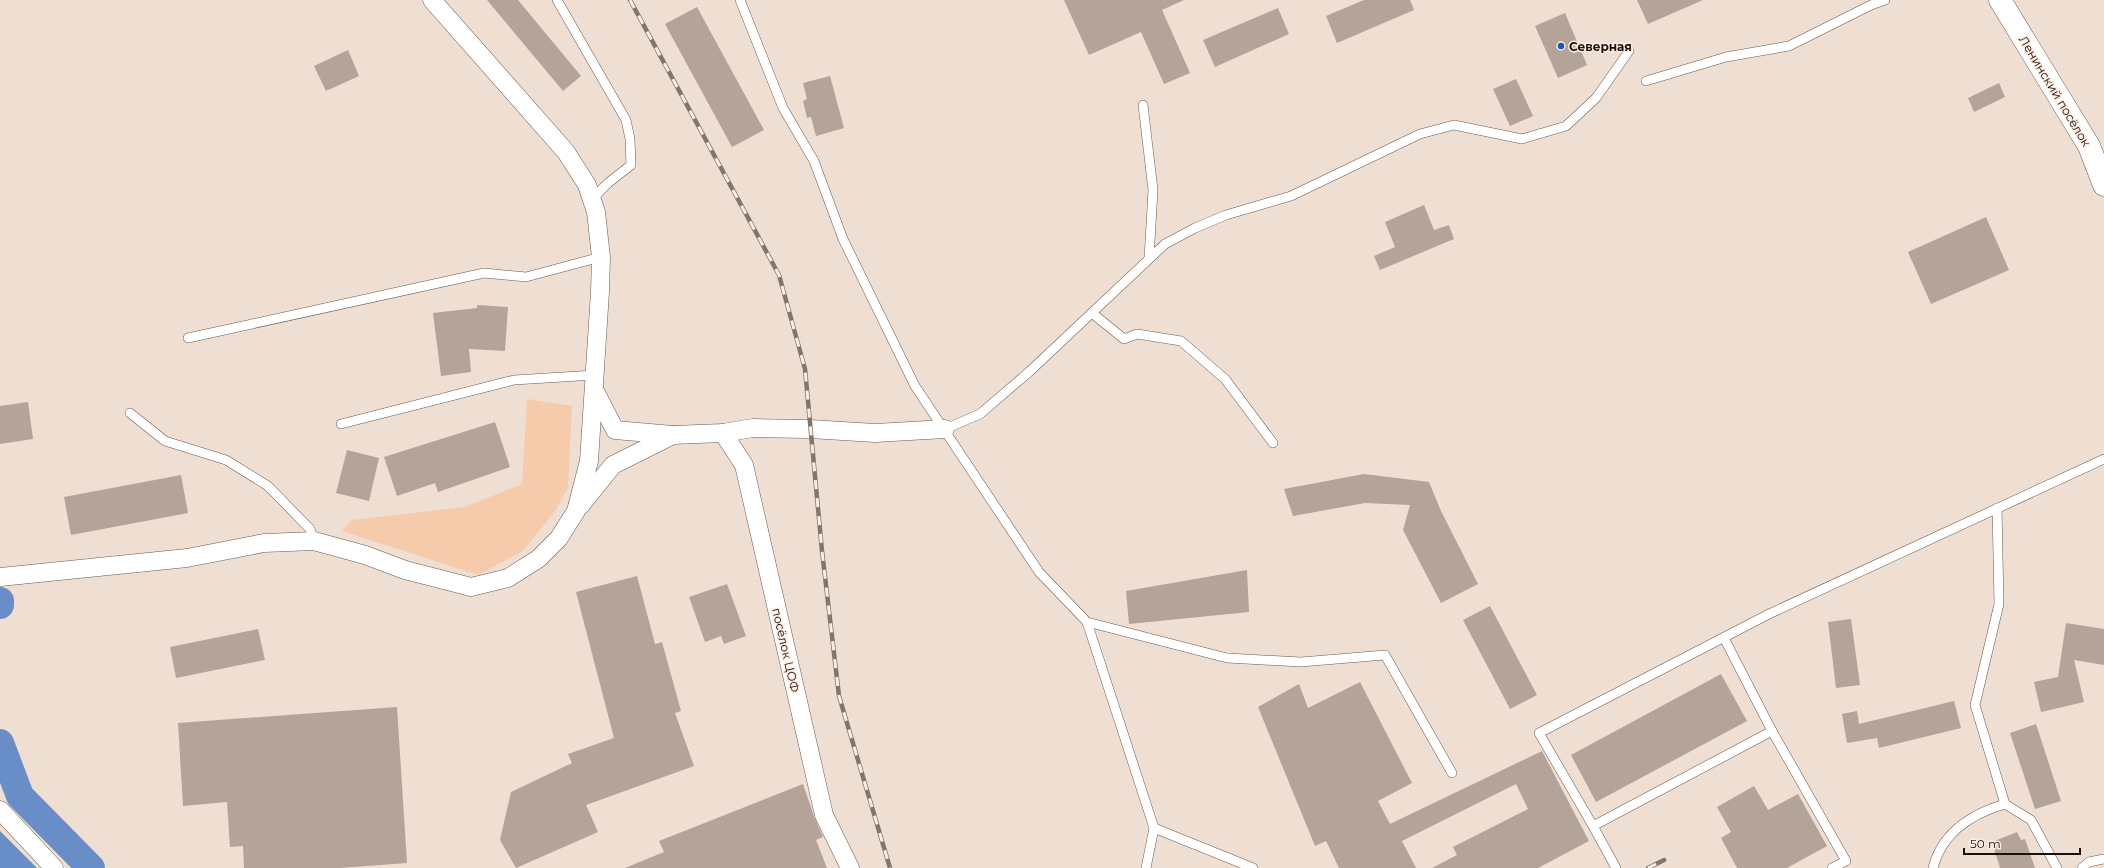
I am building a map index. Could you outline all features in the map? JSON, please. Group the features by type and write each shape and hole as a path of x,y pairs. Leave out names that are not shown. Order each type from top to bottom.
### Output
{"street":[{"path":"432,0 566,152 587,185 596,212 601,257 595,382 589,461 576,511"},
{"name":"Ленинский посёлок","path":"2000,0 2089,146 2104,185"},
{"path":"595,382 615,430 673,436 723,433 753,428 810,429 875,433 945,429"},
{"name":"посёлок ЦОФ","path":"723,433 744,465 824,815 850,868"},
{"path":"0,577 187,558 264,543 314,541 365,555 405,570 471,587 508,578 538,559 559,538 576,511 613,465 673,436"},
{"path":"0,810 54,868"}],"lane":[{"path":"557,0 626,120 630,139 630,165 608,183 592,199"},
{"path":"740,0 783,108 814,161 843,239 915,386 1039,572 1087,622 1154,828 1146,868"},
{"path":"1646,80 1726,57 1789,46 1871,5 1885,0"},
{"path":"945,429 980,414 1029,372 1166,244 1195,228 1226,215 1291,196 1420,134 1454,125 1522,139 1566,126 1596,98 1629,51"},
{"path":"1143,105 1153,190 1149,259"},
{"path":"188,338 484,273 526,277 601,257"},
{"path":"1092,313 1124,339 1137,334 1181,341 1225,379 1273,442"},
{"path":"341,424 514,380 595,382"},
{"path":"130,413 165,441 226,460 268,486 310,528 314,541"},
{"path":"1616,868 1539,734 1776,611 2104,459"},
{"path":"1996,508 1999,604 1975,705 2005,804 2031,820 2057,868"},
{"path":"1087,622 1227,658 1300,662 1385,655 1452,773"},
{"path":"1724,638 1772,731 1846,861 1832,868"},
{"path":"1593,826 1772,731"},
{"path":"1933,868 1935,861 1955,828 1983,811 2005,804"},
{"path":"1154,828 1252,868"},
{"path":"2082,868 2089,862 2104,859"}],"shaded area":[{"path":"527,399 572,406 568,488 556,510 523,551 478,575 342,531 352,520 465,507 522,484"}],"water":[{"path":"0,831 37,868 0,868"}],"building":[{"path":"487,0 518,0 581,76 563,91"},
{"path":"1064,0 1184,0 1162,10 1190,73 1164,84 1141,32 1089,55"},
{"path":"1364,0 1410,0 1414,10 1337,43 1326,16"},
{"path":"1637,0 1703,0 1648,24"},
{"path":"697,7 764,130 732,147 665,24"},
{"path":"1278,8 1289,34 1215,67 1203,40"},
{"name":"Северная","path":"1565,13 1587,65 1558,78 1535,26"},
{"path":"348,50 359,76 326,91 314,66"},
{"path":"830,76 844,128 816,136 811,117 807,118 803,101 807,99 803,83"},
{"path":"1516,79 1533,116 1510,126 1493,89"},
{"path":"1999,83 2005,97 1974,112 1968,98"},
{"path":"1424,205 1434,230 1449,225 1454,239 1380,270 1374,256 1395,247 1385,222"},
{"path":"1986,217 2009,270 1931,304 1908,252"},
{"path":"477,305 508,307 505,351 469,349 471,372 441,376 433,313 477,308"},
{"path":"28,402 33,439 0,444 0,406"},
{"path":"495,422 510,467 438,492 435,483 397,496 384,457"},
{"path":"347,450 379,458 369,501 336,493"},
{"path":"1364,474 1429,482 1441,511 1478,584 1441,603 1403,530 1410,505 1365,503 1293,516 1284,489"},
{"path":"181,475 188,513 71,535 64,497"},
{"path":"1247,570 1249,612 1129,624 1126,591"},
{"path":"637,576 655,644 662,642 681,711 675,713 694,766 586,805 598,832 516,868 500,840 511,792 572,763 568,754 614,738 576,592"},
{"path":"727,584 746,636 724,644 721,636 705,642 689,597"},
{"path":"1490,606 1537,695 1510,709 1463,620"},
{"path":"1851,619 1860,685 1836,688 1828,622"},
{"path":"2066,623 2104,629 2104,665 2074,660 2084,702 2041,712 2034,682 2058,677"},
{"path":"258,629 265,660 176,678 170,647"},
{"path":"1721,674 1747,721 1596,802 1571,755"},
{"path":"1360,682 1412,783 1378,801 1390,824 1542,751 1589,841 1538,868 1432,868 1457,855 1453,847 1528,809 1516,784 1402,841 1416,868 1339,868 1326,841 1315,846 1258,707 1299,684 1308,708"},
{"path":"1954,701 1961,728 1879,748 1877,738 1847,743 1842,714 1857,711 1859,724"},
{"path":"397,707 407,863 340,868 244,868 243,846 230,847 227,802 183,806 178,723"},
{"path":"2036,724 2061,801 2035,809 2010,733"},
{"path":"803,784 823,837 816,840 827,868 625,868 664,852 659,841"},
{"path":"1754,786 1768,810 1798,794 1827,846 1787,868 1737,868 1721,838 1731,832 1717,807"},
{"path":"2017,832 2021,840 2025,839 2035,868 2000,868 1992,842"}],"waterway":[{"path":"0,743 20,796 91,868"}],"railway":[{"path":"630,0 779,275 805,369 822,551 839,696 890,868"},
{"path":"1648,868 1664,860"}],"place":[{"name":"Северная","path":"1561,46"}]}
